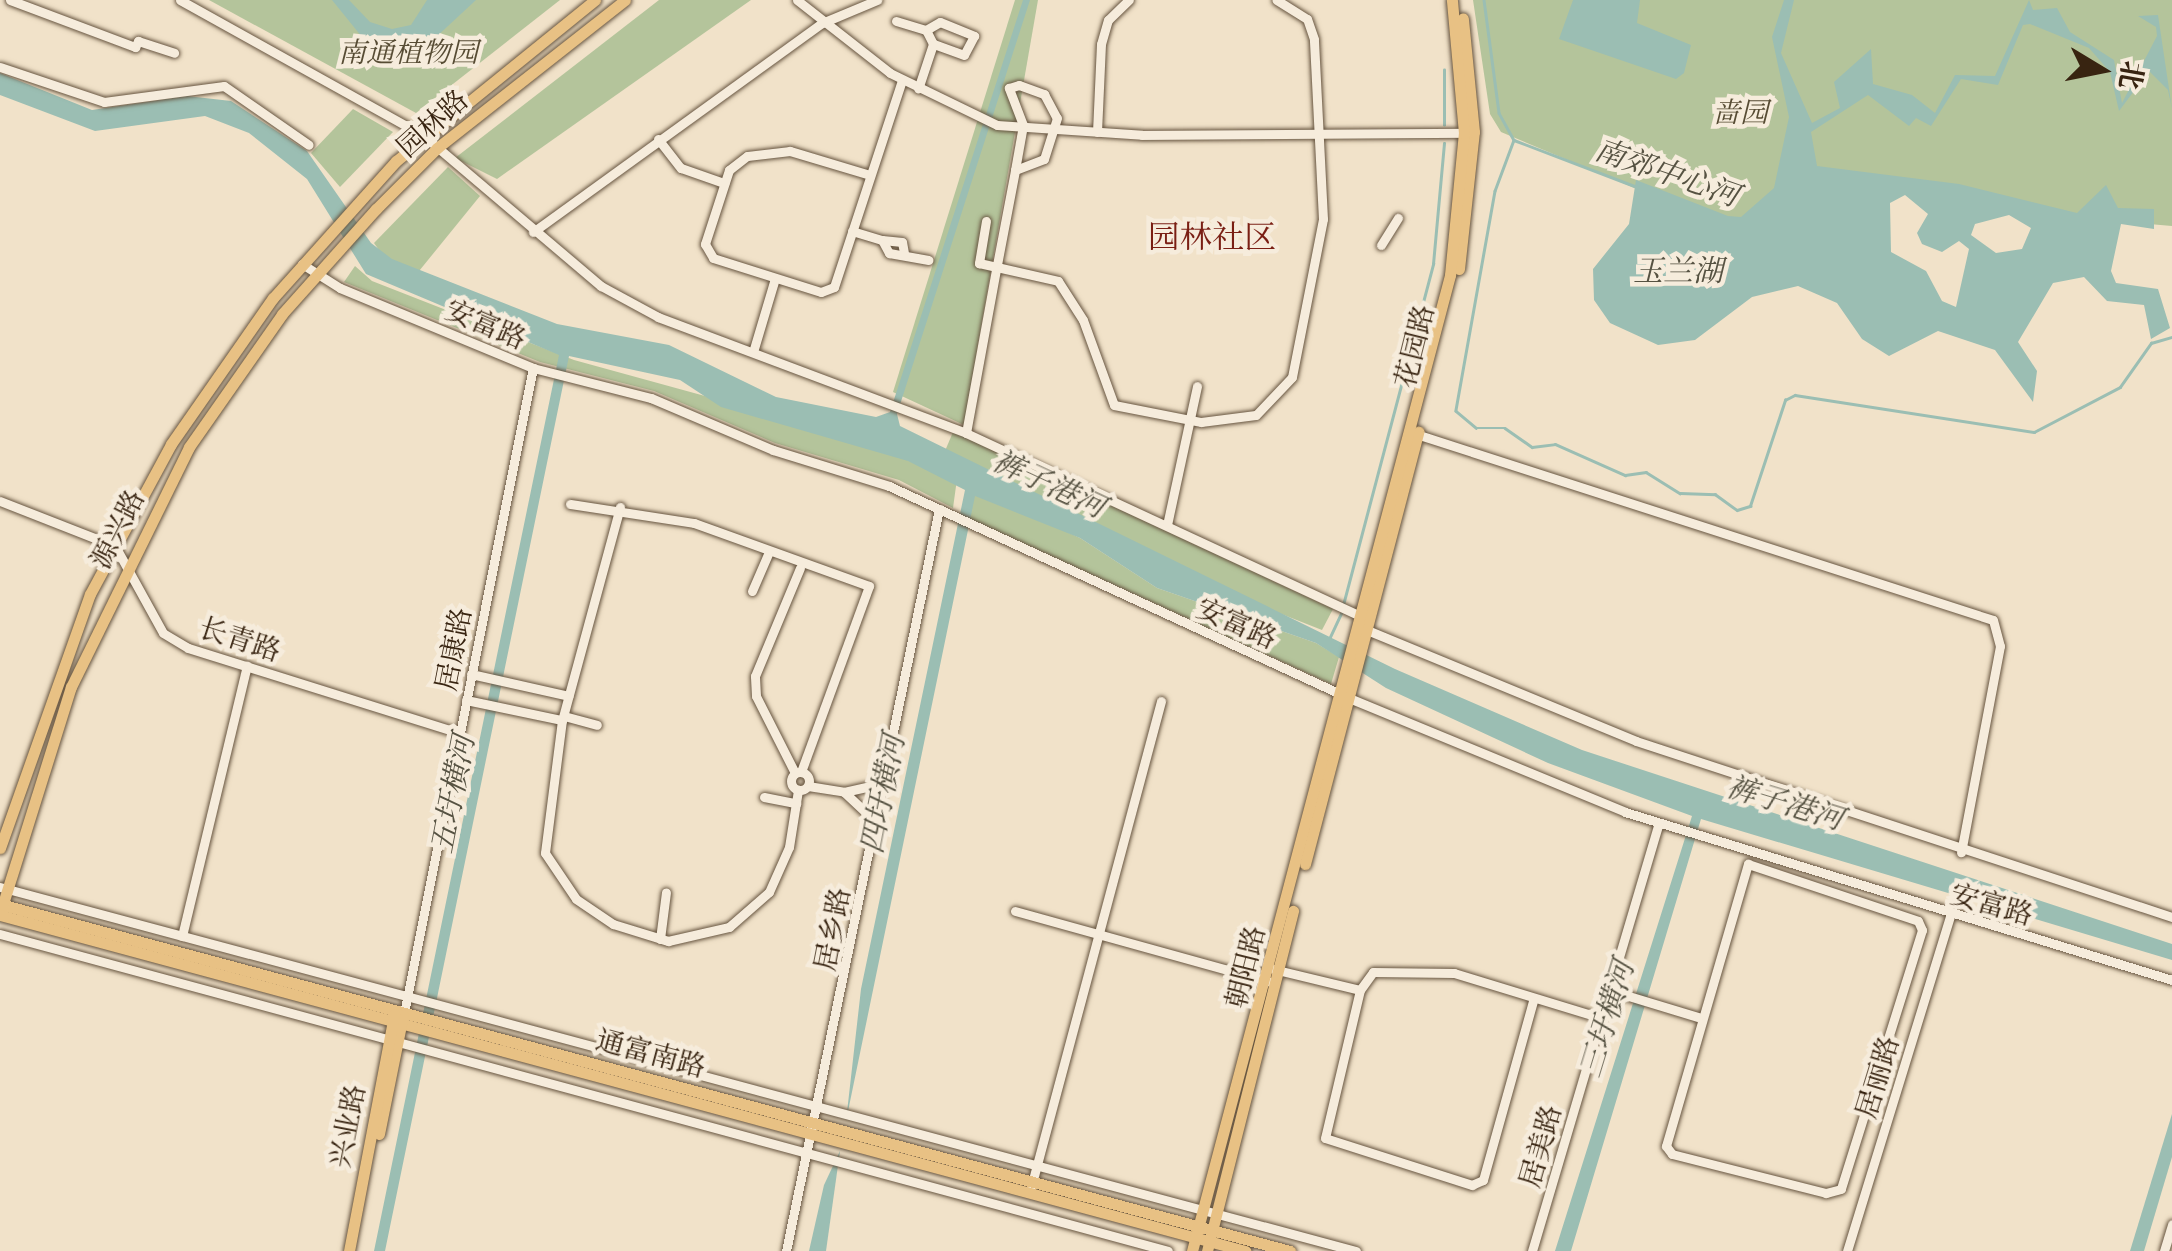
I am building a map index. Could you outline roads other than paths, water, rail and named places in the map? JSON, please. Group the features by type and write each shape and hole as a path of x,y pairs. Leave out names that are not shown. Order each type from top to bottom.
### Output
{"main road":[{"name":"园林路","path":"352,207 424,136 594,0"},
{"name":"园林路","path":"371,214 437,148 625,0"},
{"name":"花园路","path":"1345,696 1359,642 1361,616 1458,276 1469,133 1455,0"},
{"name":"源兴路","path":"0,848 40,719 115,546 171,444 302,264 352,207"},
{"name":"源兴路","path":"0,911 3,888 56,725 126,564 189,447 314,275 371,214"},
{"name":"花园路","path":"1359,642 1367,630 1414,434"},
{"name":"朝阳路","path":"1203,1240 1345,696"},
{"name":"通富南路","path":"0,911 814,1128 1246,1251"},
{"name":"兴业路","path":"352,1251 398,1016"},
{"name":"通富南路","path":"1203,1240 1290,1251"}],"street":[{"path":"10,0 135,47 138,41 174,53"},
{"path":"180,0 424,136 533,232 658,317 966,433 1361,616"},
{"path":"797,0 822,23 902,80 997,126 1097,132 1469,133"},
{"path":"533,232 822,23 876,0"},
{"path":"1097,132 1101,44 1108,20 1128,0"},
{"path":"986,221 976,254 996,270 1058,281 1083,320 1114,405 1190,420 1256,415 1292,378 1323,219 1322,134 1311,29 1277,0"},
{"path":"896,20 926,30 934,44 964,55 974,36 940,22 926,30"},
{"path":"918,89 934,44"},
{"path":"0,67 104,102 224,86 309,145"},
{"path":"870,175 772,148 728,170 704,244 713,258 822,292 834,287 902,80"},
{"path":"966,433 1014,170 1023,125 1009,88 1019,85 1044,94 1056,129 1044,159 1014,170"},
{"path":"658,139 681,168 724,183"},
{"path":"1381,245 1398,218"},
{"path":"852,231 902,242 904,253 928,260"},
{"name":"安富路","path":"302,264 314,275 533,368 651,398 938,509 1345,696 1659,823 1950,916 2172,980"},
{"path":"754,352 775,278"},
{"name":"居康路","path":"398,1016 533,368"},
{"path":"1168,524 1196,386"},
{"path":"1414,434 1993,620 2000,646 1961,852"},
{"path":"0,500 115,546"},
{"path":"570,504 620,506 694,524 800,568 869,586 798,772 803,788"},
{"path":"620,506 563,718 545,853 576,898 613,924 660,939 729,927 769,892 789,848 796,802 803,788 756,696 755,676 800,568"},
{"name":"居乡路","path":"786,1251 938,509"},
{"name":"长青路","path":"115,546 163,632 247,666 459,734"},
{"path":"752,592 768,554"},
{"path":"1367,630 1636,741 1961,852 2172,917"},
{"path":"182,936 247,666"},
{"path":"471,674 569,696"},
{"path":"466,700 597,725"},
{"path":"1030,1188 1161,701"},
{"path":"803,788 844,792 884,783"},
{"path":"844,792 876,822"},
{"path":"764,797 796,802"},
{"name":"居美路","path":"1532,1251 1659,823"},
{"path":"1748,864 1918,921 1922,930 1841,1189 1826,1193 1672,1154 1666,1146 1698,1016 1748,864"},
{"path":"3,888 1356,1251"},
{"path":"660,939 666,892"},
{"path":"1015,911 1273,976 1360,990"},
{"name":"居丽路","path":"1847,1251 1950,916"},
{"path":"0,934 1168,1251"},
{"path":"1533,1001 1484,1180 1472,1185 1325,1138 1360,990 1372,972 1423,967 1601,1018"},
{"path":"1608,990 1698,1016"},
{"path":"2164,1251 2172,1224"}],"water":[{"path":"332,0 349,0 370,22 392,29 411,25 427,0 476,0 434,39 393,51 362,37"},
{"path":"1023,0 1030,0 897,414 900,426 1395,669 1582,750 2172,944 2172,960 1701,819 1571,1251 1555,1251 1692,816 1548,763 1386,688 1316,643 1157,588 1080,538 975,496 846,1121 861,989 965,490 908,461 721,407 680,380 569,356 385,1251 374,1251 559,355 366,274 307,179 249,133 205,116 95,131 0,95 0,73 92,110 187,96 231,101 307,151 371,243 392,259 557,324 669,345 776,397 876,417 890,412"},
{"path":"1573,0 1640,0 1637,23 1691,45 1684,73 1676,79 1559,39"},
{"name":"玉兰湖","path":"1784,0 1794,0 1781,53 1812,123 1840,108 1834,82 1871,49 1873,84 1912,95 1935,113 1955,75 1995,76 2029,0 2033,10 2057,8 2070,32 2114,60 2122,103 2157,36 2156,27 2138,16 2158,15 2172,109 2168,90 2149,71 2119,111 2110,72 2089,48 2030,24 2023,25 1998,85 1961,79 1931,126 1916,118 1909,126 1868,95 1811,132 1817,166 1959,184 2077,213 2106,185 2118,208 2154,209 2154,229 2121,224 2111,271 2116,283 2158,289 2170,328 2151,339 2144,305 2107,301 2084,277 2053,283 2018,342 2037,371 2033,402 1995,350 1938,331 1889,356 1862,339 1837,303 1798,286 1752,297 1695,340 1658,345 1610,323 1594,300 1593,269 1629,224 1636,180 1728,216 1741,217 1774,188 1789,117 1772,37","holes":["1905,195 1928,214 1917,233 1922,244 1942,252 1959,241 1969,249 1956,307 1942,301 1926,271 1891,252 1890,203","2009,215 2031,228 2022,249 1996,253 1971,235 1975,224"]},
{"path":"2172,1114 2172,1157 2144,1251 2130,1251"},
{"path":"840,1151 826,1251 809,1251 824,1185"}],"waterway":[{"name":"南郊中心河","path":"1484,0 1499,113 1514,140 1637,187"},
{"path":"1444,70 1444,125"},
{"path":"1514,140 1495,191 1456,411 1476,428 1505,428 1532,447 1555,444 1625,475 1646,472 1680,493 1715,494 1737,510 1750,506 1785,400 1795,395 2034,432 2120,387 2151,343 2172,337"},
{"path":"1343,605 1433,264 1444,144"},
{"path":"1330,637 1341,613"}],"district":[{"name":"园林社区","path":"1212,237"}],"park label":[{"name":"南通植物园","path":"408,52"},
{"name":"啬园","path":"1740,112"}],"water label":[{"name":"裤子港河","path":"1049,484"},
{"name":"五圩横河","path":"453,794"},
{"name":"四圩横河","path":"883,794"},
{"name":"裤子港河","path":"1785,803"},
{"name":"三圩横河","path":"1607,1019"}]}
